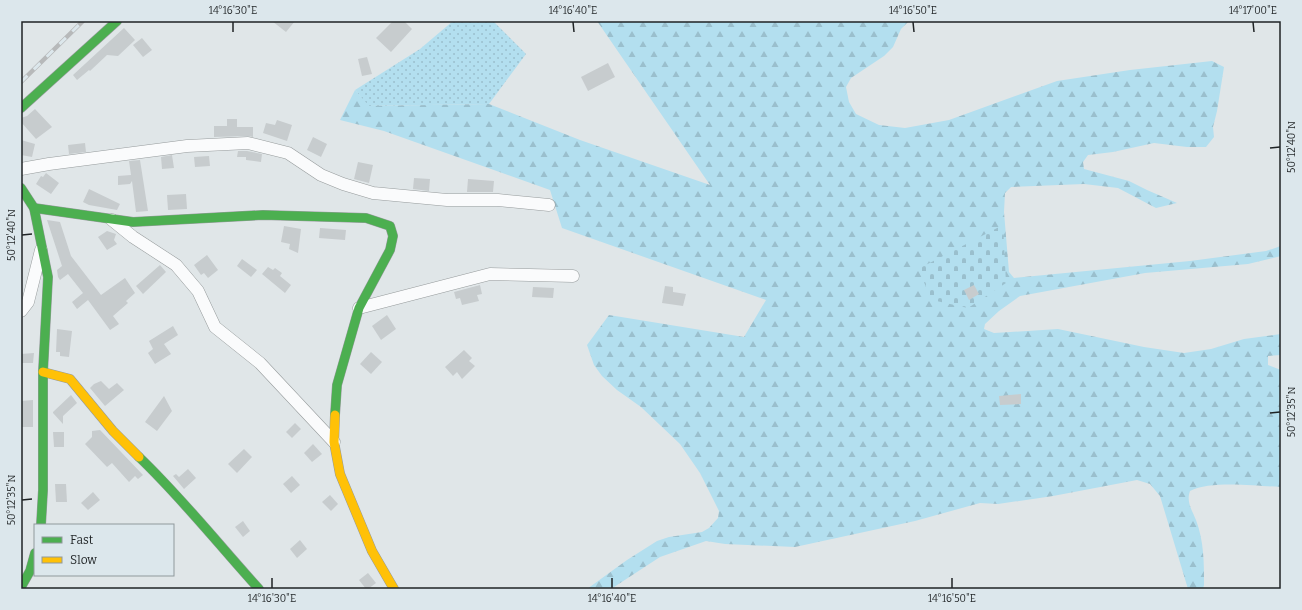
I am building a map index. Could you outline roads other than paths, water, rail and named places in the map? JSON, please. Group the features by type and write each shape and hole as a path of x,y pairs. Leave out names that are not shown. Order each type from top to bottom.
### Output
{"street":[{"path":"21,108 117,21"},
{"path":"21,169 187,146 248,143 288,153 321,174 343,184 373,193 447,200 498,200 549,205"},
{"path":"21,188 34,208 48,277 43,372 43,490 41,524"},
{"path":"34,208 133,222 262,215 366,218 390,226 393,236 390,250 360,308 337,385 334,442 340,474 372,551 394,589"},
{"path":"112,220 133,237 176,265 198,291 215,327 260,363 334,442"},
{"path":"21,311 28,302 41,248"},
{"path":"360,308 490,274 573,276"},
{"path":"43,372 70,379 113,431 167,484 226,553 260,589"},
{"path":"21,586 30,571 34,557"}],"railway":[{"path":"21,82 83,21"}]}
